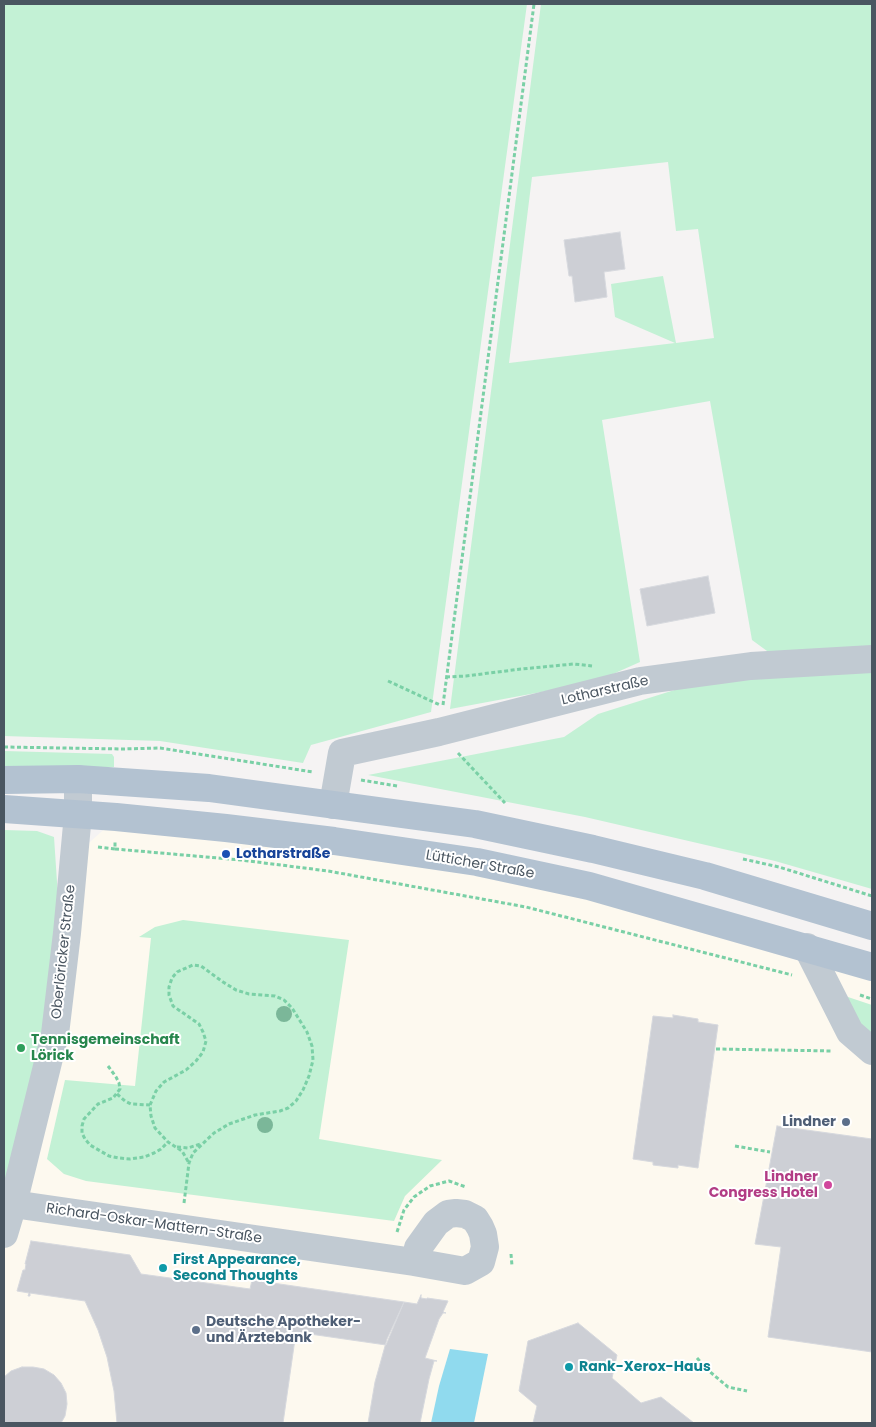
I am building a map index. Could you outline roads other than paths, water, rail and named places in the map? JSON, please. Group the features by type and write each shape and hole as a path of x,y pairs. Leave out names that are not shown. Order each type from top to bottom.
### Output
{"main road":[{"path":"4,780 78,779 209,788 476,824 593,849 705,876 872,926"},
{"path":"4,809 78,814"},
{"name":"Lütticher Straße","path":"78,814 226,828 334,841 477,862 589,886 872,967"}],"street":[{"name":"Lotharstraße","path":"333,805 342,753 441,719 640,681 751,666 872,659"},
{"name":"Oberlöricker Straße","path":"4,1234 13,1204 42,1062 55,1034 61,933 78,814 78,779"},
{"path":"807,947 850,1032 872,1051"},
{"name":"Richard-Oskar-Mattern-Straße","path":"13,1204 414,1262"}],"water":[{"path":"450,1349 488,1354 474,1423 431,1423"}],"place":[{"name":"Lotharstraße","path":"226,854"},
{"name":"Tennisgemeinschaft Lörick","path":"21,1048"},
{"name":"Lindner","path":"846,1122"},
{"name":"Lindner Congress Hotel","path":"828,1185"},
{"name":"First Appearance, Second Thoughts","path":"163,1268"},
{"name":"Deutsche Apotheker- und Ärztebank","path":"196,1330"},
{"name":"Rank-Xerox-Haus","path":"569,1367"}]}
